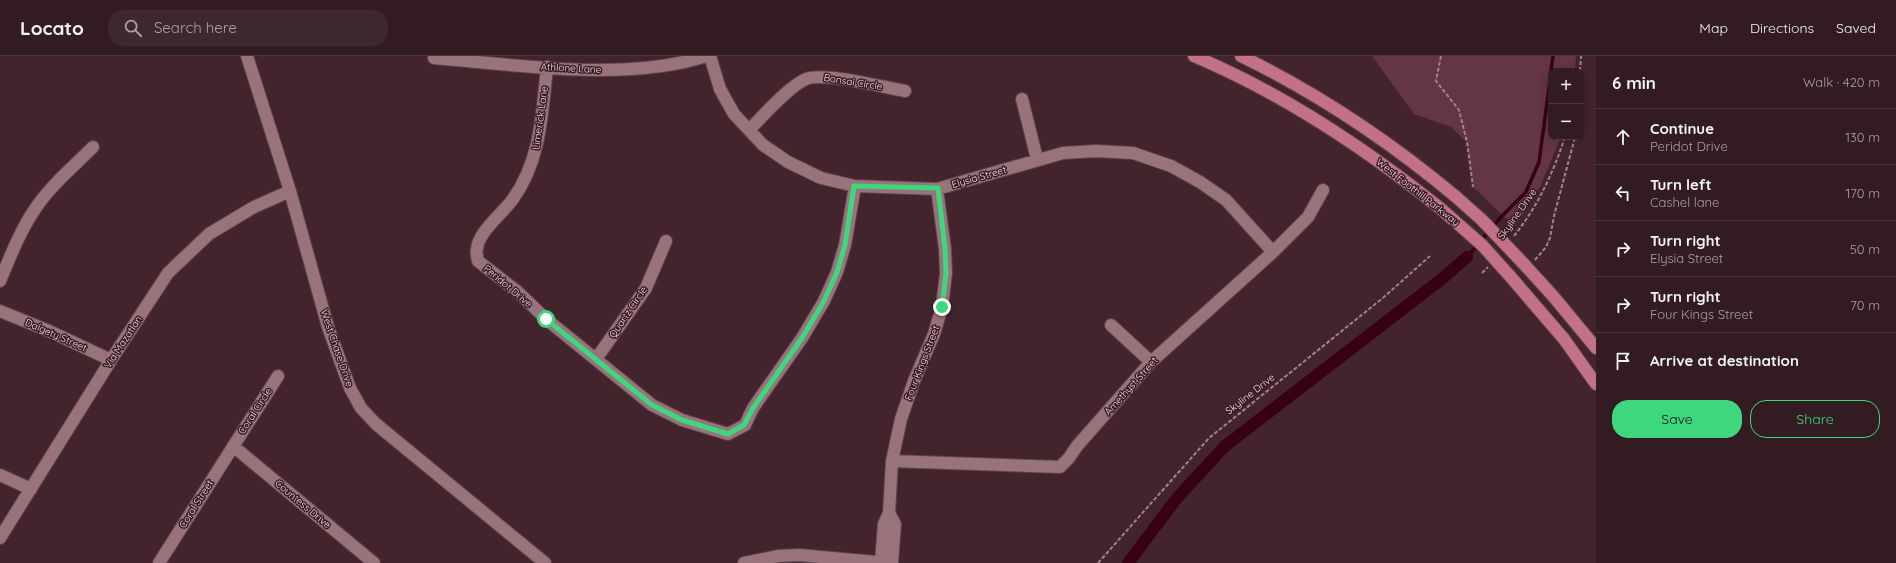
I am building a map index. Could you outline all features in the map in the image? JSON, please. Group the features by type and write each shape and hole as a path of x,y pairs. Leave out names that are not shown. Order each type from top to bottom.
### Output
{"main road":[{"name":"West Foothill Parkway","path":"1194,56 1257,85 1331,128 1400,176 1441,209 1482,245 1510,275 1564,339 1596,384"},
{"name":"West Foothill Parkway","path":"1241,56 1308,91 1349,116 1417,165 1455,196 1482,220 1525,265 1566,311 1596,348"}],"street":[{"name":"West Chase Drive","path":"247,56 290,191 328,328 350,388 361,408 376,424 545,563"},
{"name":"Athlone Lane","path":"434,58 547,67 608,69 645,68 683,64 706,56"},
{"name":"Elysia Street","path":"710,56 724,95 734,114 763,145 788,162 822,178 854,186 938,188 1037,159 1063,153 1096,151 1133,153 1171,166 1200,182 1226,200 1273,252"},
{"name":"Limerick Lane","path":"476,248 483,234 513,199 536,154 541,128 547,67"},
{"name":"Bonsai Circle","path":"749,130 795,85 806,79 821,76 905,91"},
{"path":"1022,99 1037,159"},
{"path":"0,281 13,250 35,209 58,181 93,147"},
{"name":"Peridot Drive","path":"476,248 478,261 518,292 546,319 652,405 682,420 728,434 744,425 753,408 802,338 824,301 837,272 845,245 854,186"},
{"name":"Four Kings Street","path":"887,563 884,524 889,513 892,461 901,419 914,381 934,334 942,307 946,273 945,249 938,188"},
{"name":"Amethyst Street","path":"892,461 1060,467 1151,362 1273,252 1308,217 1323,190"},
{"name":"Via Mazatlan","path":"0,538 111,360 168,273 209,234 231,220 290,191"},
{"name":"Quartz Circle","path":"596,359 646,288 666,241"},
{"name":"Dalgety Street","path":"0,311 49,331 111,360"},
{"path":"1111,325 1151,362"},
{"name":"Coral Circle","path":"233,446 278,376"},
{"name":"Coral Street","path":"159,563 233,446"},
{"name":"Countess Drive","path":"233,446 374,563"},
{"path":"0,475 31,489"},
{"path":"744,563 778,556 799,555 887,563"}],"path":[{"path":"1441,56 1436,81 1459,110 1467,142 1473,187"},
{"path":"1580,68 1581,56"},
{"name":"Skyline Drive","path":"1509,241 1540,198 1554,170 1564,140"},
{"path":"1525,265 1546,247 1550,238 1555,210 1574,140"},
{"name":"Skyline Drive","path":"1098,563 1209,438 1384,297 1430,256"},
{"path":"1482,274 1491,263"}],"shaded area":[{"path":"1372,56 1576,56 1575,68 1548,68 1548,140 1560,140 1541,185 1515,227 1473,187 1467,142 1451,127 1414,114"}],"waterway":[{"path":"1551,68 1553,56"},
{"path":"1467,257 1502,216 1526,192 1539,162 1548,95"},
{"path":"1128,563 1177,498 1225,446 1443,278 1467,257"}],"route":[{"path":"546,319 652,405 682,420 710,430 728,434 744,425 753,408 802,338 824,301 837,272 845,245 854,186 902,189 938,188 945,249 946,273 942,307"}]}
